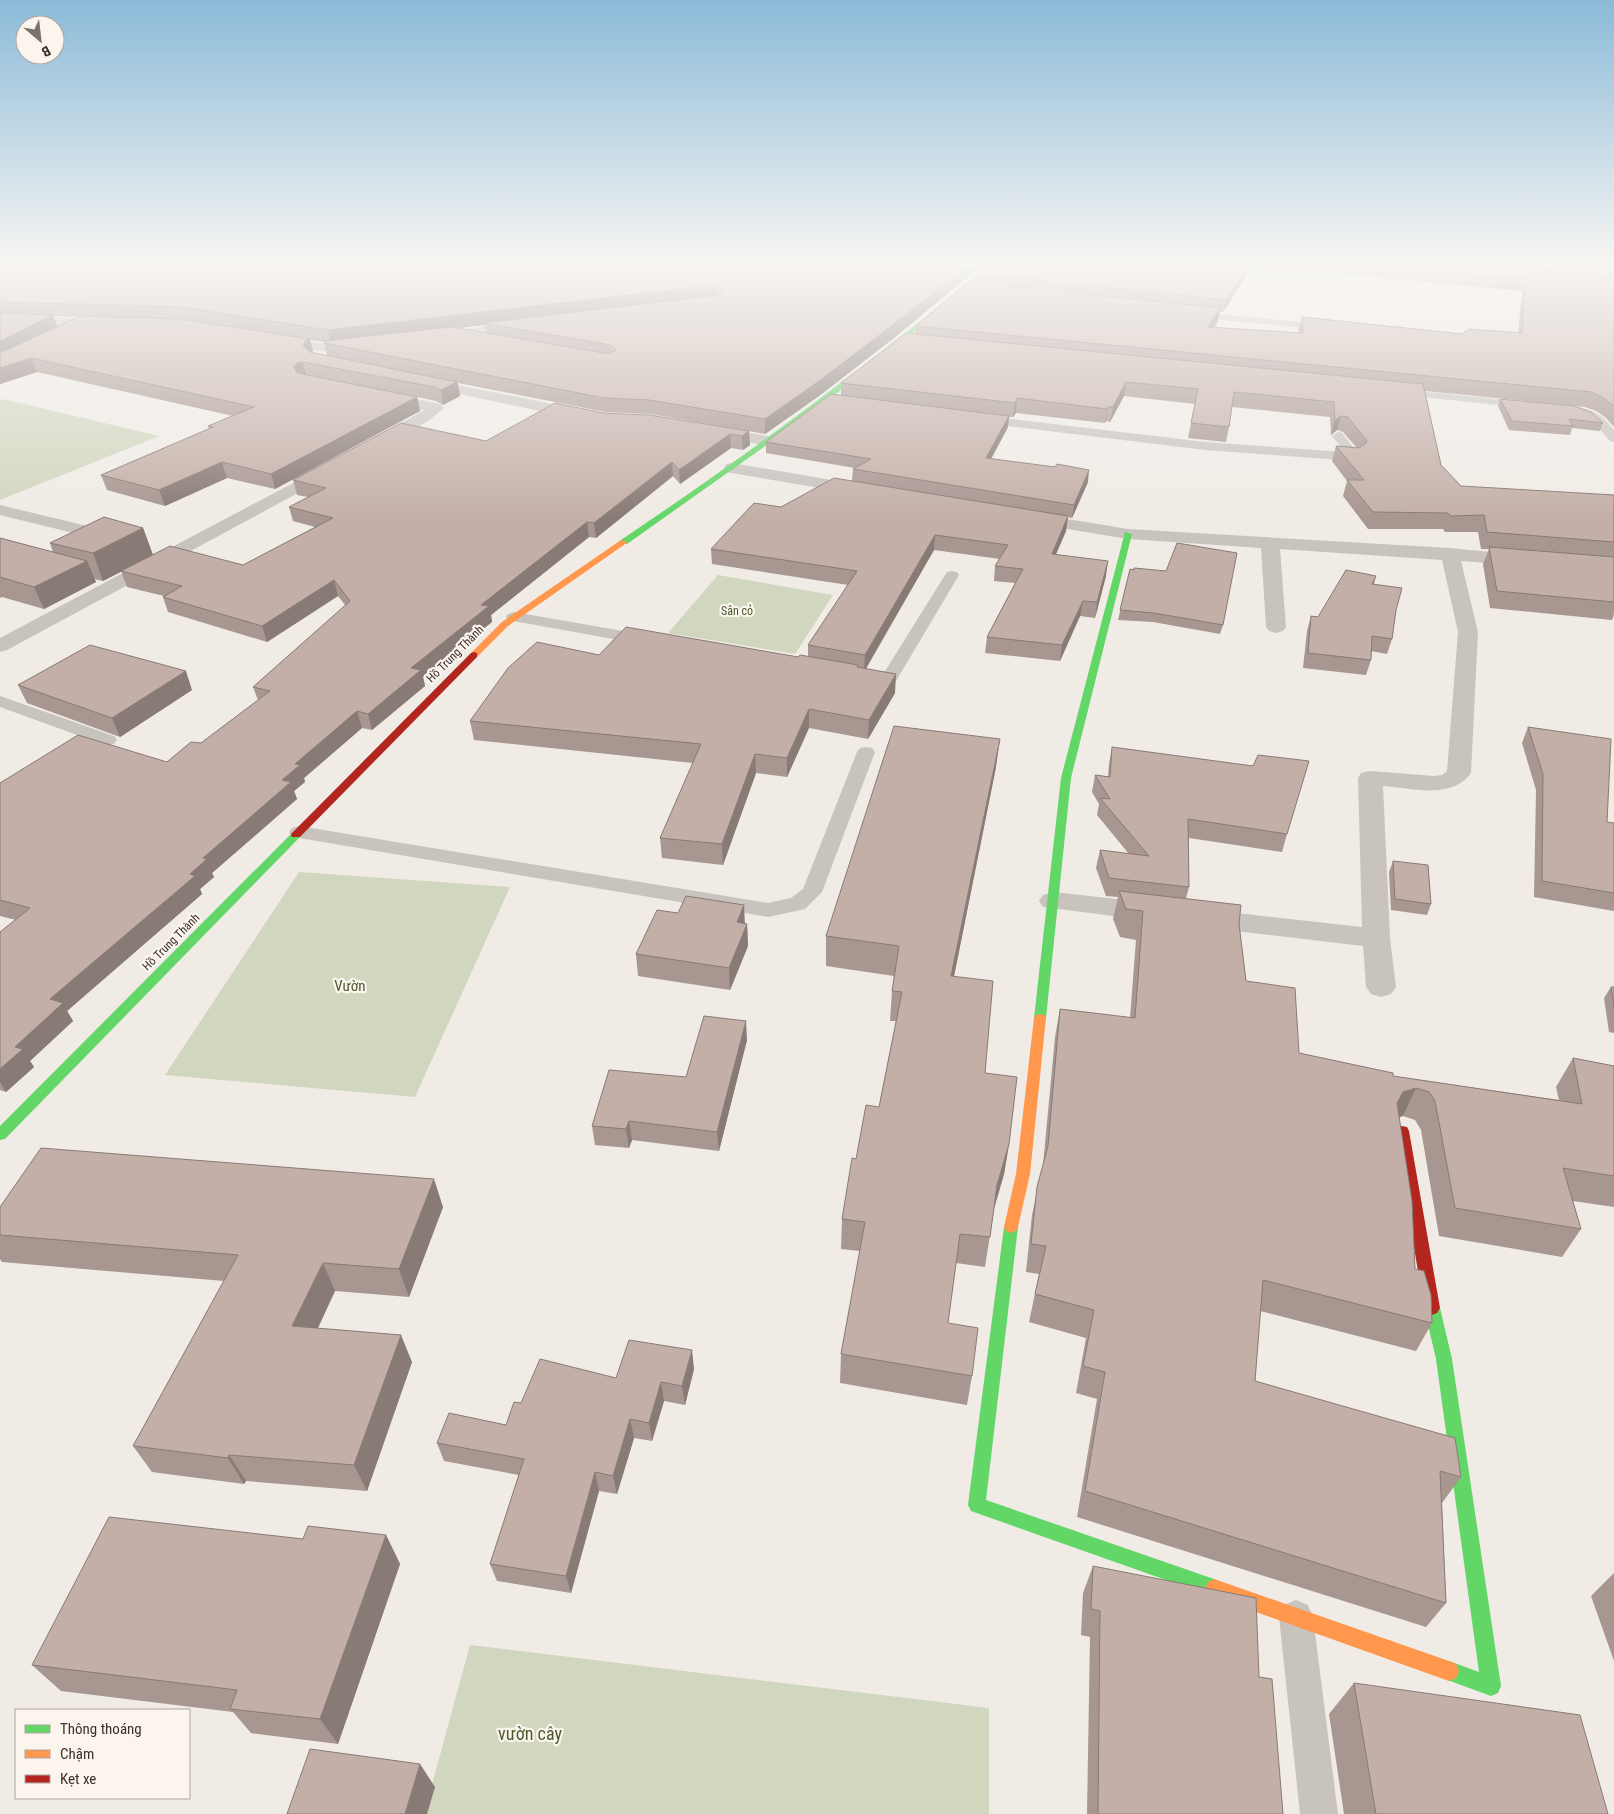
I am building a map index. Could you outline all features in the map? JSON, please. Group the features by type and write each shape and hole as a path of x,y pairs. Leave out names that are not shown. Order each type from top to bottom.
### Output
{"street":[{"path":"306,350 330,356 355,350"},
{"name":"Hồ Trung Thành","path":"0,1135 505,624 732,468 890,350"},
{"path":"405,378 595,417"},
{"path":"360,452 422,419 436,408 362,393"},
{"path":"696,428 768,441"},
{"path":"0,646 343,461"},
{"path":"732,468 881,494"},
{"path":"0,510 102,535"},
{"path":"1010,514 1128,534 1544,561"},
{"path":"1128,534 1066,778 1023,1174 1012,1215 977,1505 1491,1686 1444,1359 1428,1293 1402,1131"},
{"path":"1270,543 1276,628"},
{"path":"1381,986 1376,938 1370,778 1434,783 1449,781 1459,773 1468,632 1450,554"},
{"path":"1053,901 1376,938"}],"lane":[{"path":"1382,390 1536,406"},
{"path":"825,400 845,403"},
{"path":"1554,407 1590,412 1597,415 1614,438"},
{"path":"963,417 1205,446 1355,457 1338,436"},
{"path":"848,676 887,682 952,575"},
{"path":"514,617 662,643"},
{"path":"0,701 108,740"},
{"path":"299,832 768,910 798,904 812,892 866,752"},
{"path":"1296,1617 1319,1814"}],"green space":[{"path":"3,399 159,436 0,500 0,401"},
{"name":"Sân cỏ","path":"718,575 833,595 795,654 668,633"},
{"name":"Vườn","path":"299,872 510,887 415,1097 165,1075"},
{"name":"vườn cây","path":"470,1645 989,1708 989,1814 424,1814"}],"building":[{"path":"7,350 308,350 310,352 457,382 441,390 434,387 303,362 297,363 294,367 297,373 417,397 271,474 222,462 159,490 101,475 213,427 208,426 254,407 31,358 0,368 0,353"},
{"path":"358,350 584,350 609,354 616,350 860,350 765,419 649,400 604,398"},
{"path":"884,350 1075,350 1423,384 1441,465 1461,486 1614,495 1614,542 1487,532 1484,515 1451,516 1448,513 1373,512 1347,480 1364,480 1336,446 1359,448 1367,441 1348,417 1341,416 1335,420 1334,402 1234,392 1229,427 1191,423 1198,389 1126,382 1113,407 1108,407 1107,409 1017,398 1015,403 841,383"},
{"path":"1158,350 1614,350 1614,406 1591,392"},
{"path":"831,394 1009,416 986,458 1055,467 1057,464 1089,470 1074,505 853,469 871,459 766,442"},
{"path":"1500,399 1574,406 1591,412 1603,423 1569,419 1573,426 1512,421"},
{"path":"555,403 603,413 649,415 749,431 742,436 730,434 679,470 672,462 594,523 587,522 481,605 489,606 411,668 421,670 368,714 357,711 295,764 300,765 282,780 291,782 203,858 207,859 190,874 195,876 50,999 63,1003 15,1047 23,1049 0,1069 0,932 30,908 0,900 0,783 78,735 167,762 191,742 201,743 270,691 253,687 350,601 334,580 262,626 163,597 182,586 121,571 170,546 243,565 333,518 289,507 326,488 293,480 401,423 486,441"},
{"path":"834,478 1068,516 1052,554 1108,561 1097,602 1083,601 1062,645 987,637 1023,569 995,566 1008,545 935,535 865,655 808,645 857,571 711,549 754,503 781,507"},
{"path":"104,517 143,528 93,553 50,543"},
{"path":"0,538 87,561 34,587 0,577"},
{"path":"1177,543 1237,553 1223,625 1154,613 1120,610 1130,569 1166,571"},
{"path":"1489,547 1614,557 1614,602 1497,591"},
{"path":"1346,570 1376,576 1372,584 1402,588 1396,610 1392,639 1372,636 1371,660 1308,653 1311,616 1318,617"},
{"path":"626,627 798,657 800,655 858,665 857,667 896,674 869,720 809,709 787,758 755,754 722,844 660,838 701,744 470,721 508,668 537,642 599,655"},
{"path":"90,645 186,671 112,718 18,685"},
{"path":"894,726 1000,739 951,976 993,981 985,1073 1017,1077 1009,1144 997,1185 990,1237 960,1234 948,1323 978,1328 972,1376 841,1354 865,1222 842,1219 852,1158 856,1159 866,1105 879,1107 902,992 892,991 899,946 826,936"},
{"path":"1528,727 1611,739 1607,822 1614,823 1614,893 1542,881 1543,774"},
{"path":"1112,747 1253,766 1258,755 1309,761 1287,834 1188,819 1189,887 1109,878 1100,850 1149,856 1100,798 1110,799 1095,775 1110,777"},
{"path":"1393,861 1428,865 1431,904 1395,899"},
{"path":"1119,891 1241,905 1239,924 1246,981 1295,988 1299,1053 1393,1073 1393,1076 1582,1104 1573,1058 1614,1066 1614,1176 1563,1168 1581,1229 1455,1208 1435,1101 1429,1092 1416,1088 1403,1092 1397,1103 1412,1201 1415,1269 1424,1271 1431,1295 1432,1323 1263,1280 1255,1381 1455,1438 1461,1477 1440,1471 1446,1603 1085,1491 1105,1372 1083,1366 1094,1310 1035,1294 1046,1246 1031,1244 1037,1187 1048,1146 1060,1009 1135,1018 1143,911 1126,909"},
{"path":"686,896 744,905 737,922 747,924 729,968 636,954 657,910 678,913"},
{"path":"1611,987 1614,987 1614,1008"},
{"path":"704,1016 746,1021 717,1132 629,1121 626,1129 592,1126 609,1070 686,1077"},
{"path":"41,1148 434,1179 399,1269 323,1263 292,1326 401,1335 354,1465 229,1455 228,1458 133,1446 238,1255 0,1235 0,1207"},
{"path":"629,1340 692,1350 682,1386 661,1382 649,1423 630,1419 613,1476 595,1472 566,1576 490,1564 524,1459 437,1443 449,1413 506,1425 514,1402 521,1403 540,1359 616,1378"},
{"path":"109,1517 303,1539 308,1526 386,1535 320,1719 230,1709 237,1690 32,1665"},
{"path":"1093,1566 1256,1598 1259,1677 1272,1679 1283,1814 1098,1814 1100,1611 1091,1609"},
{"path":"1354,1683 1580,1715 1608,1814 1376,1814"},
{"path":"310,1749 420,1764 405,1814 287,1814"}],"traffic: fast":[{"path":"624,542 799,419 890,350"},
{"path":"1040,1018 1066,778 1128,534"},
{"path":"0,1135 296,835"},
{"path":"1011,1227 977,1505 1214,1588"},
{"path":"1432,1308 1444,1359 1491,1686 1449,1671"}],"traffic: slow":[{"path":"474,655 505,624 624,542"},
{"path":"1011,1227 1023,1174 1040,1018"},
{"path":"1214,1588 1449,1671"}],"traffic: jam":[{"path":"296,835 474,655"},
{"path":"1402,1131 1432,1308"}]}
